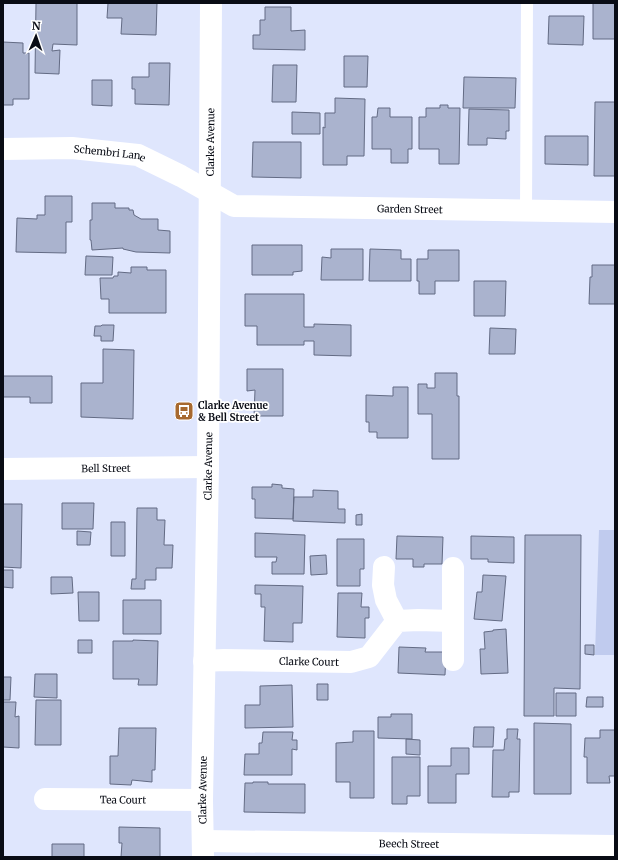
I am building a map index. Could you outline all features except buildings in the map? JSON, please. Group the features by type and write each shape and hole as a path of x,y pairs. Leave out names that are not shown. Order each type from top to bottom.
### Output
{"street":[{"name":"Clarke Avenue","path":"203,849 202,800 208,467 211,3"},
{"name":"Schembri Lane","path":"3,149 72,148 138,155 209,191"},
{"name":"Garden Street","path":"209,191 234,206 615,212"},
{"name":"Bell Street","path":"3,469 208,467"},
{"path":"384,567 383,585 386,600 397,621 453,621"},
{"path":"453,568 453,660"},
{"name":"Clarke Court","path":"204,661 352,662 369,657 397,621"},
{"name":"Tea Court","path":"45,799 202,800"},
{"name":"Beech Street","path":"203,849 607,850"}],"lane":[{"path":"526,210 527,3"}],"shaded area":[{"path":"599,530 615,530 615,655 595,655"}],"place":[{"name":"Clarke Avenue & Bell Street","path":"184,411"}]}
